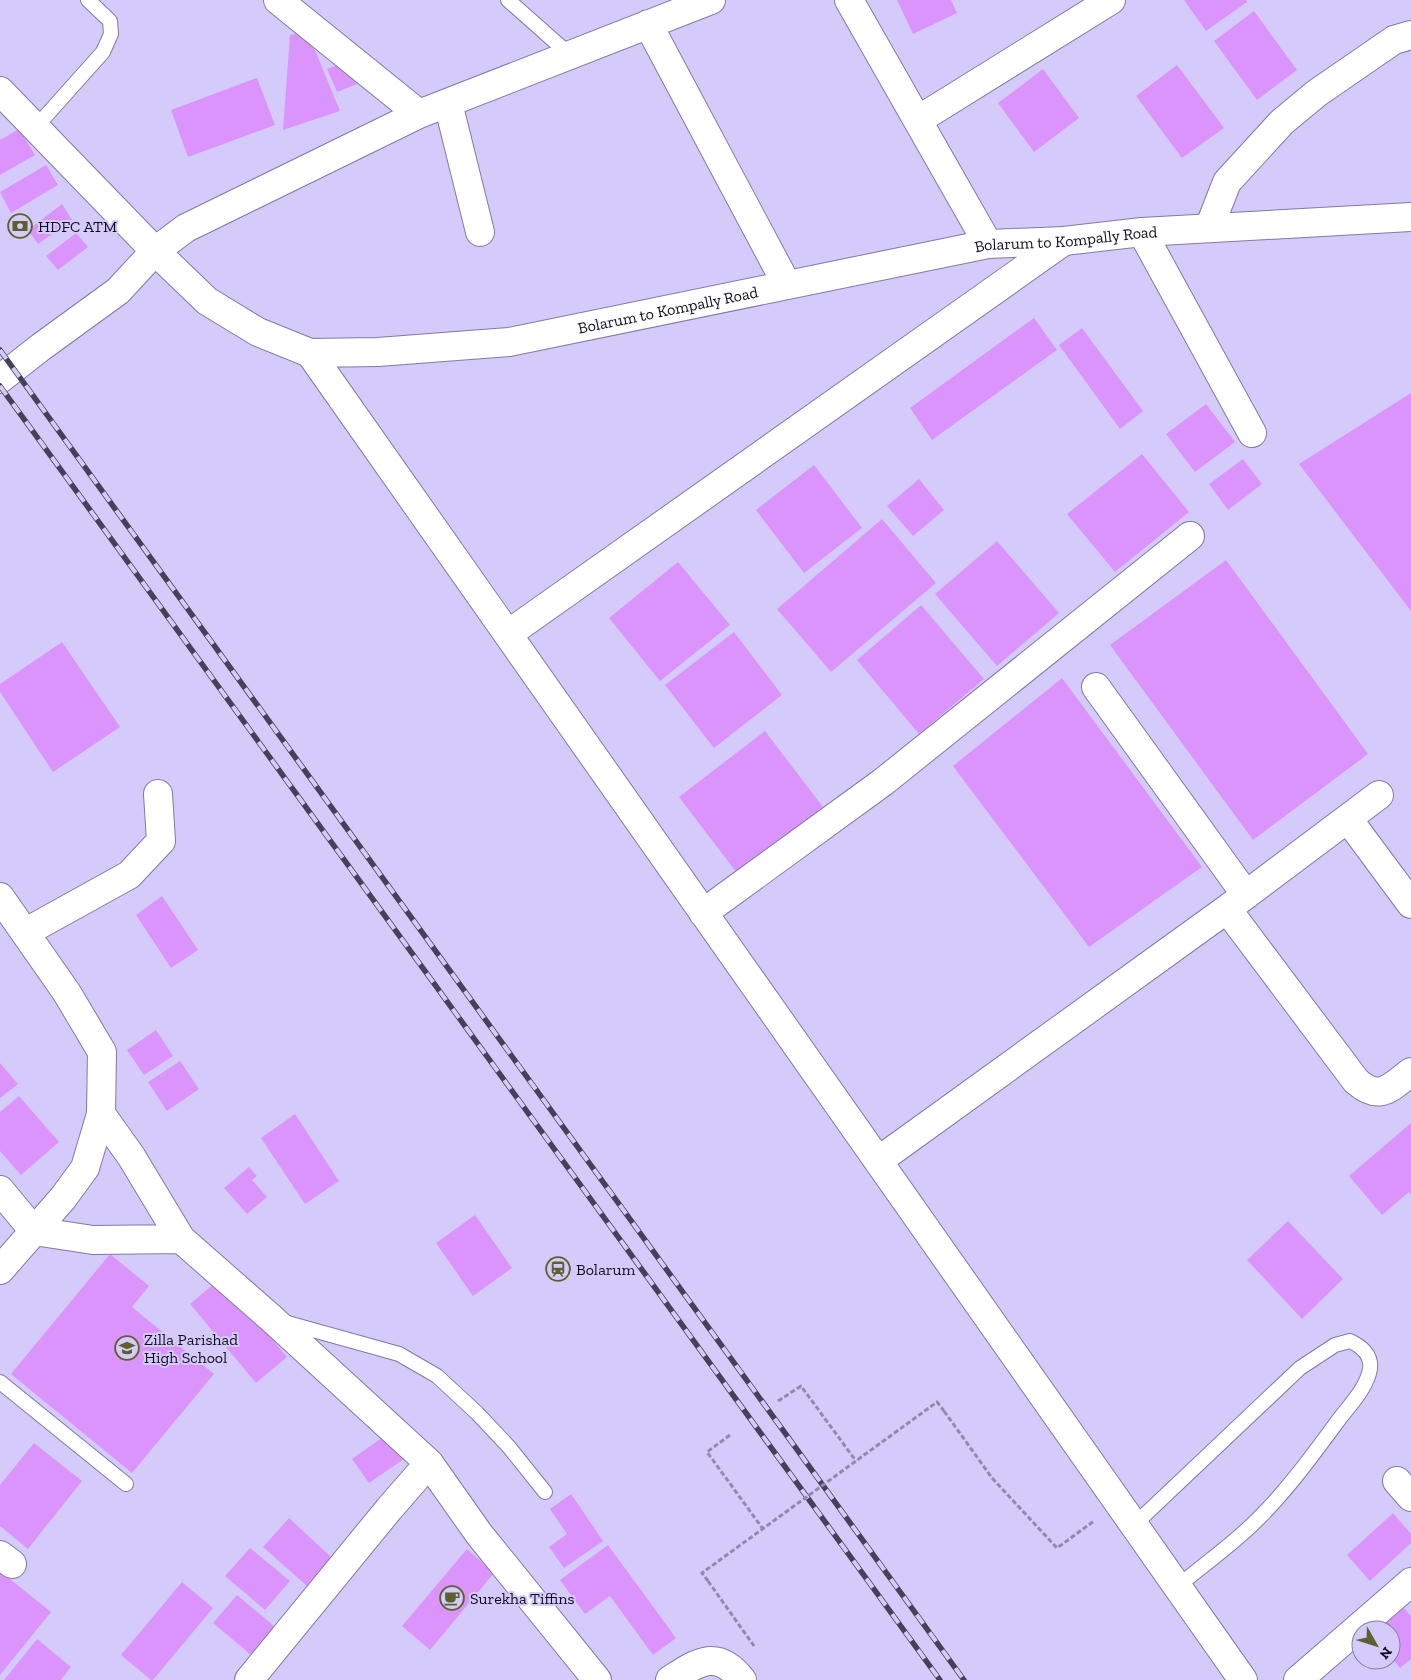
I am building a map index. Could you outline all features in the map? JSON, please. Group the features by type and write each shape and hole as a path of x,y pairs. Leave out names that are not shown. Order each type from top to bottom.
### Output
{"street":[{"path":"278,0 419,114"},
{"path":"0,379 40,347 118,291 155,251 186,228 419,114 711,0"},
{"path":"849,0 988,244"},
{"path":"918,120 1111,0"},
{"path":"648,24 786,285"},
{"path":"1209,228 1227,182 1282,122 1317,93 1394,40 1411,35"},
{"name":"Bolarum to Kompally Road","path":"0,90 155,251 208,301 258,332 310,353 378,352 509,342 988,244 1064,241 1142,232 1411,217"},
{"path":"448,103 480,232"},
{"path":"1142,232 1252,433"},
{"path":"508,634 1064,241"},
{"path":"310,353 1243,1680"},
{"path":"704,913 883,782 1190,536"},
{"path":"1096,687 1356,1081 1366,1090 1377,1093 1392,1087 1411,1072"},
{"path":"26,932 130,875 161,841 158,794"},
{"path":"878,1161 1237,902 1380,796"},
{"path":"1348,819 1411,904"},
{"path":"0,897 67,993 102,1052 101,1114 85,1168 63,1198 0,1270"},
{"path":"101,1114 131,1156 181,1239 271,1318 429,1463 479,1534 597,1680"},
{"path":"0,1190 34,1231 93,1240 181,1239"},
{"path":"249,1680 389,1508 429,1463"},
{"path":"1298,1680 1411,1582"},
{"path":"670,1680 690,1667 705,1661 721,1661 734,1669 742,1680"}],"lane":[{"path":"36,127 104,52 110,34 110,21 88,0"},
{"path":"508,0 570,55"},
{"path":"271,1318 399,1354 437,1376 509,1446 545,1492"},
{"path":"1134,1525 1300,1368 1335,1345 1350,1340 1366,1352 1370,1360 1370,1369 1361,1390 1296,1476 1258,1519 1177,1587"},
{"path":"0,1382 126,1484"}],"path":[{"path":"778,1401 801,1386 856,1461"},
{"path":"754,1645 702,1573 937,1402 992,1478 1058,1548 1118,1503"},
{"path":"730,1435 707,1452 763,1528"}],"building":[{"path":"897,0 951,0 957,13 913,34"},
{"path":"1184,0 1246,0 1247,2 1206,31"},
{"path":"1254,11 1297,70 1257,100 1214,41"},
{"path":"307,31 340,111 283,130 290,35"},
{"path":"348,61 357,84 337,92 327,69"},
{"path":"1177,65 1224,128 1182,158 1136,96"},
{"path":"1043,69 1079,118 1034,152 998,103"},
{"path":"257,78 275,125 188,157 171,110"},
{"path":"19,129 35,155 0,175 0,140"},
{"path":"46,165 58,185 11,213 0,192"},
{"path":"62,204 72,220 38,244 28,230"},
{"path":"76,233 88,247 58,270 46,256"},
{"path":"1034,318 1057,350 932,440 910,408"},
{"path":"1082,328 1143,411 1120,429 1059,345"},
{"path":"1411,393 1411,611 1299,464"},
{"path":"1206,404 1235,442 1195,472 1166,434"},
{"path":"1142,454 1189,512 1115,572 1067,514"},
{"path":"1243,459 1262,484 1228,510 1209,484"},
{"path":"814,465 862,528 804,573 756,510"},
{"path":"919,479 944,510 913,536 887,506"},
{"path":"882,519 936,583 831,672 777,609"},
{"path":"997,541 1059,613 997,666 935,594"},
{"path":"1226,560 1368,754 1253,840 1110,645"},
{"path":"678,562 730,625 660,681 609,618"},
{"path":"921,605 984,679 919,734 857,660"},
{"path":"734,632 782,695 714,748 665,685"},
{"path":"62,642 120,727 53,772 0,692 0,684"},
{"path":"1062,678 1202,867 1089,947 953,766"},
{"path":"765,731 823,807 737,873 679,797"},
{"path":"162,896 198,950 171,968 136,915"},
{"path":"156,1030 173,1056 144,1075 127,1050"},
{"path":"180,1061 199,1089 167,1111 148,1082"},
{"path":"0,1063 18,1084 0,1098"},
{"path":"19,1096 59,1142 21,1175 0,1151 0,1112"},
{"path":"295,1114 339,1181 305,1204 261,1138"},
{"path":"1411,1123 1411,1195 1409,1192 1382,1215 1349,1176"},
{"path":"249,1167 257,1176 252,1180 267,1197 247,1214 224,1188"},
{"path":"475,1215 512,1268 473,1296 436,1243"},
{"path":"1288,1221 1343,1279 1302,1319 1247,1260"},
{"path":"110,1254 149,1286 132,1307 214,1374 132,1473 11,1374"},
{"path":"221,1278 287,1357 256,1383 190,1304"},
{"path":"387,1434 404,1459 369,1483 352,1459"},
{"path":"34,1443 82,1481 28,1549 0,1526 0,1485"},
{"path":"571,1494 603,1541 564,1568 549,1547 567,1534 550,1509"},
{"path":"1393,1513 1411,1534 1411,1543 1370,1581 1347,1555"},
{"path":"289,1518 332,1558 307,1586 263,1547"},
{"path":"608,1545 676,1638 653,1655 610,1596 585,1614 560,1580"},
{"path":"250,1548 290,1581 265,1610 225,1576"},
{"path":"467,1549 494,1573 430,1650 402,1626"},
{"path":"0,1571 51,1612 0,1675"},
{"path":"182,1582 213,1608 153,1680 151,1680 121,1655"},
{"path":"237,1595 280,1631 256,1659 213,1623"},
{"path":"1404,1608 1411,1616 1411,1659 1401,1667 1401,1620 1389,1620"},
{"path":"1382,1615 1386,1620 1378,1620"},
{"path":"37,1639 71,1667 61,1680 4,1680"}],"railway":[{"path":"0,350 964,1680"},
{"path":"0,386 940,1680"}],"place":[{"name":"HDFC ATM","path":"20,226"},
{"name":"Bolarum","path":"558,1269"},
{"name":"Zilla Parishad High School","path":"127,1348"},
{"name":"Surekha Tiffins","path":"452,1598"}]}
